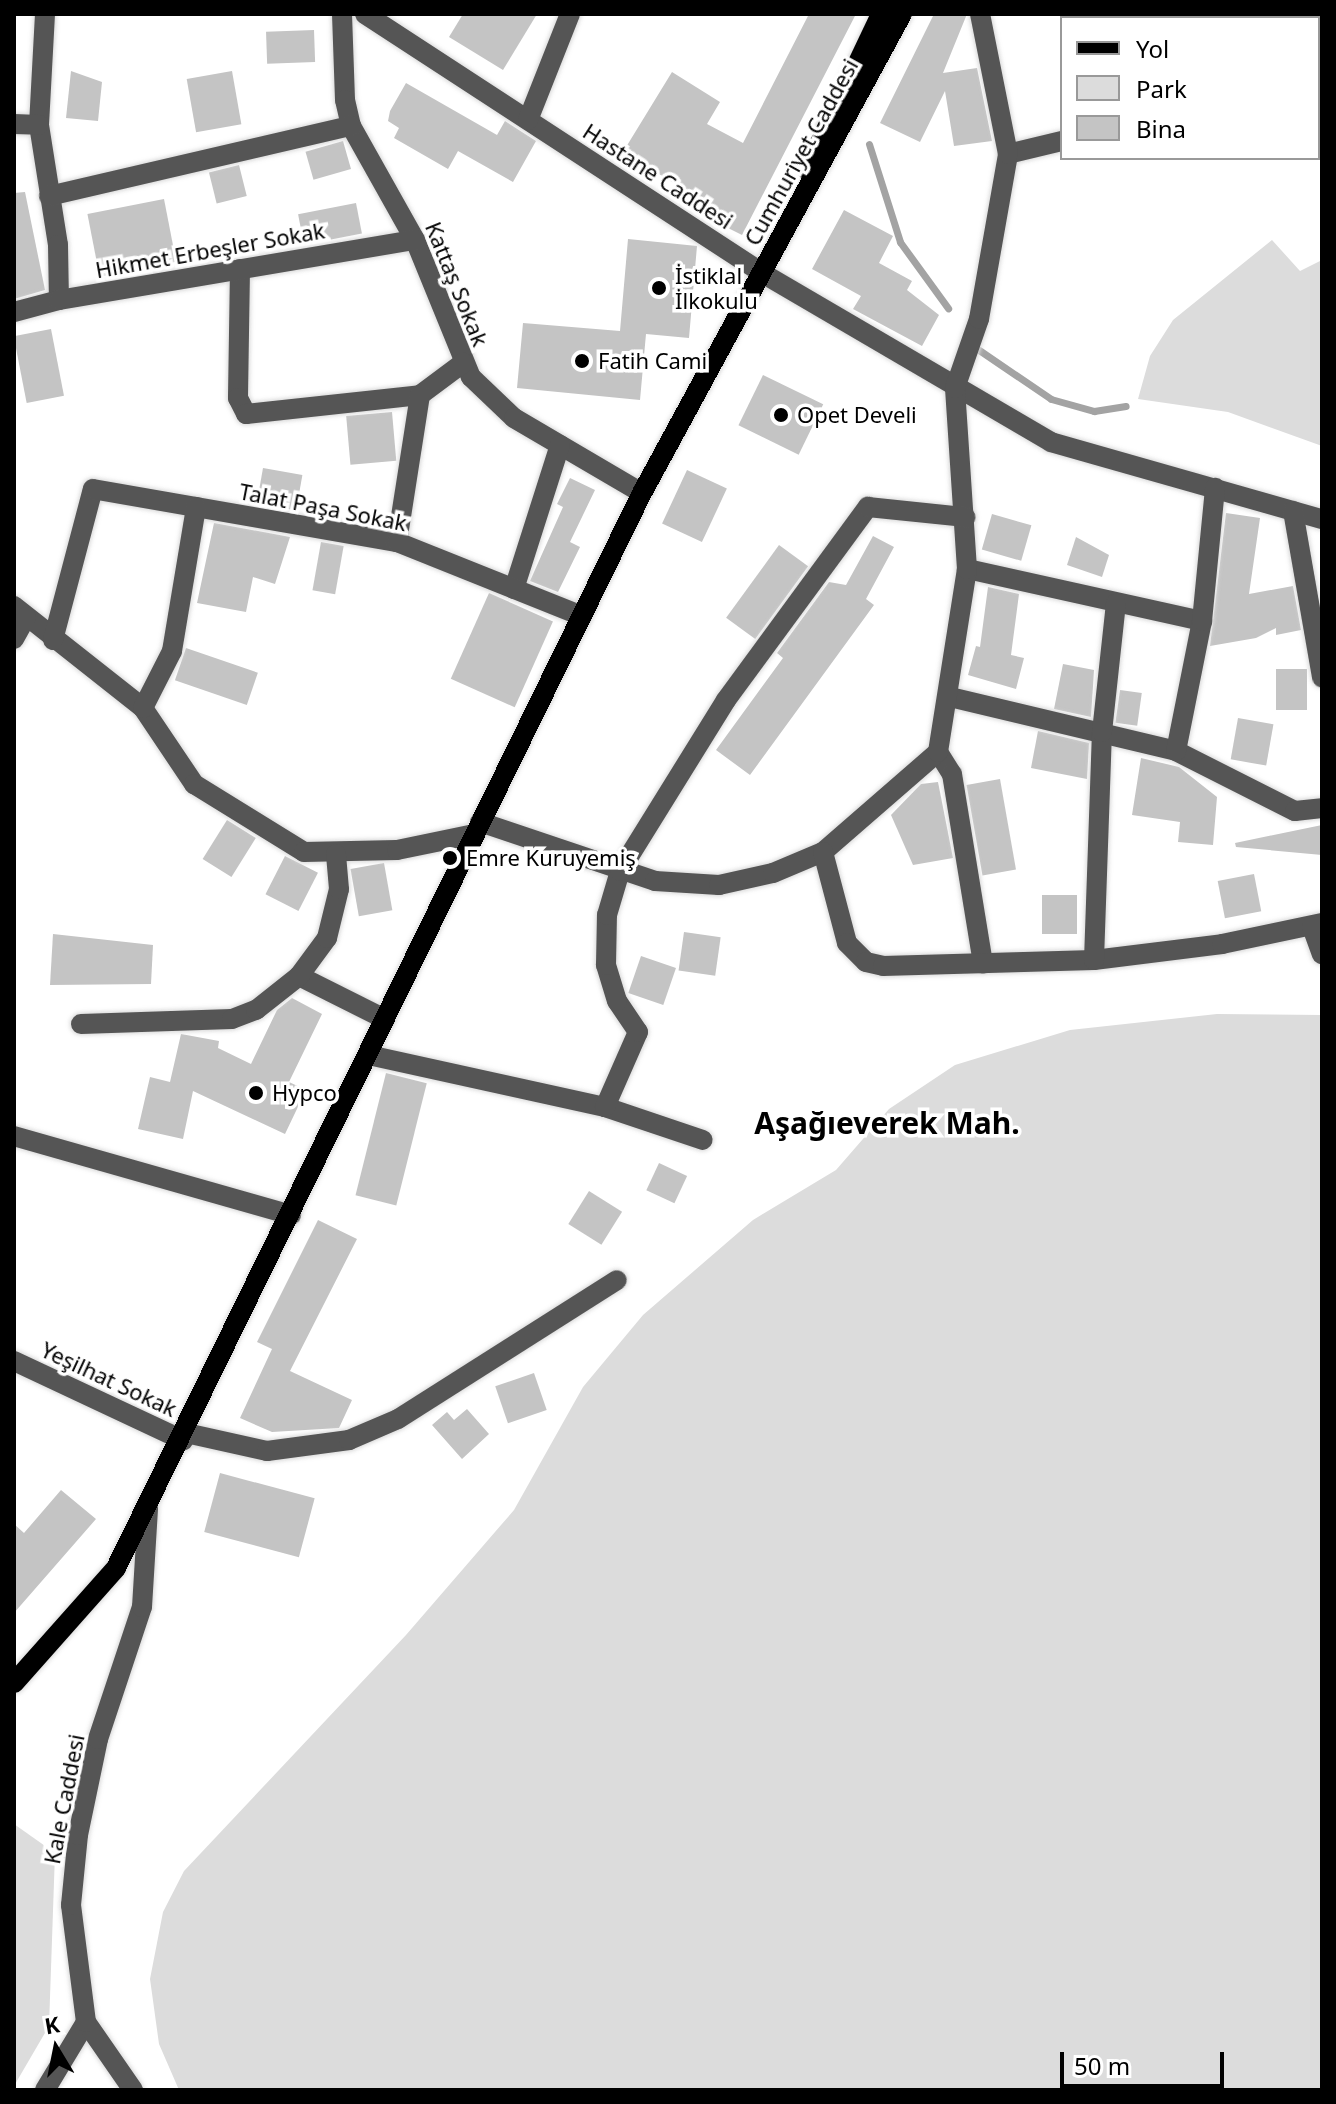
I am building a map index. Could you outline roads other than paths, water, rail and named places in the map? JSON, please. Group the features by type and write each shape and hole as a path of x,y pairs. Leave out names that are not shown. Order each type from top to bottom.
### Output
{"main road":[{"name":"Cumhuriyet Caddesi","path":"762,273 881,14"},
{"name":"Cumhuriyet Caddesi","path":"762,273 902,14"},
{"path":"14,1683 116,1568 148,1508 642,493 762,273"}],"street":[{"path":"45,14 39,125 59,300"},
{"name":"Kattaş Sokak","path":"342,14 344,89 351,126 415,240 463,363 498,406 642,493"},
{"name":"Hastane Caddesi","path":"365,14 762,273 1051,442 1322,519"},
{"path":"528,120 570,14"},
{"path":"14,639 20,612 143,708 194,784 304,852 336,854 397,850 477,828 674,885 719,885 781,871 823,852 938,752 950,697 967,569 955,388 979,319 1008,154 980,14"},
{"path":"14,124 39,125"},
{"path":"49,196 351,126"},
{"path":"1008,154 1060,141"},
{"name":"Hikmet Erbeşler Sokak","path":"14,312 59,300 415,240"},
{"path":"240,269 238,398 246,414 420,395 463,363"},
{"path":"397,542 420,395"},
{"path":"514,589 560,445"},
{"path":"1176,751 1202,621 1215,488"},
{"name":"Talat Paşa Sokak","path":"53,640 93,489 397,542 582,616"},
{"path":"143,708 172,651 196,507"},
{"path":"605,1107 638,1032 617,1001 606,965 607,915 620,871 726,700 868,507 965,517"},
{"path":"1293,511 1322,678"},
{"path":"967,569 1202,621"},
{"path":"1094,960 1102,732 1116,604"},
{"path":"950,697 1176,751 1295,811 1322,808"},
{"path":"938,752 952,774 983,963"},
{"path":"823,852 847,943 855,955 883,966 1094,960 1317,925 1322,954"},
{"path":"81,1024 232,1019 256,1010 299,976 333,923 339,889 336,854"},
{"path":"299,976 385,1019"},
{"path":"368,1055 605,1107 703,1140"},
{"path":"14,1136 291,1215"},
{"name":"Yeşilhat Sokak","path":"14,1361 185,1436 267,1451 349,1440 398,1419 617,1280"},
{"name":"Kale Caddesi","path":"133,2090 86,2022 72,1940 74,1870 98,1739 142,1607 148,1508"},
{"path":"45,2090 86,2022"}],"waterway":[{"path":"869,144 900,242 948,308"},
{"path":"979,350 1051,399 1094,411 1126,406"}],"place":[{"name":"İstiklal İlkokulu","path":"659,288"},
{"name":"Fatih Cami","path":"582,361"},
{"name":"Opet Develi","path":"781,415"},
{"name":"Emre Kuruyemiş","path":"450,858"},
{"name":"Hypco","path":"256,1093"}],"district":[{"name":"Aşağıeverek Mah.","path":"887,1123"}]}
